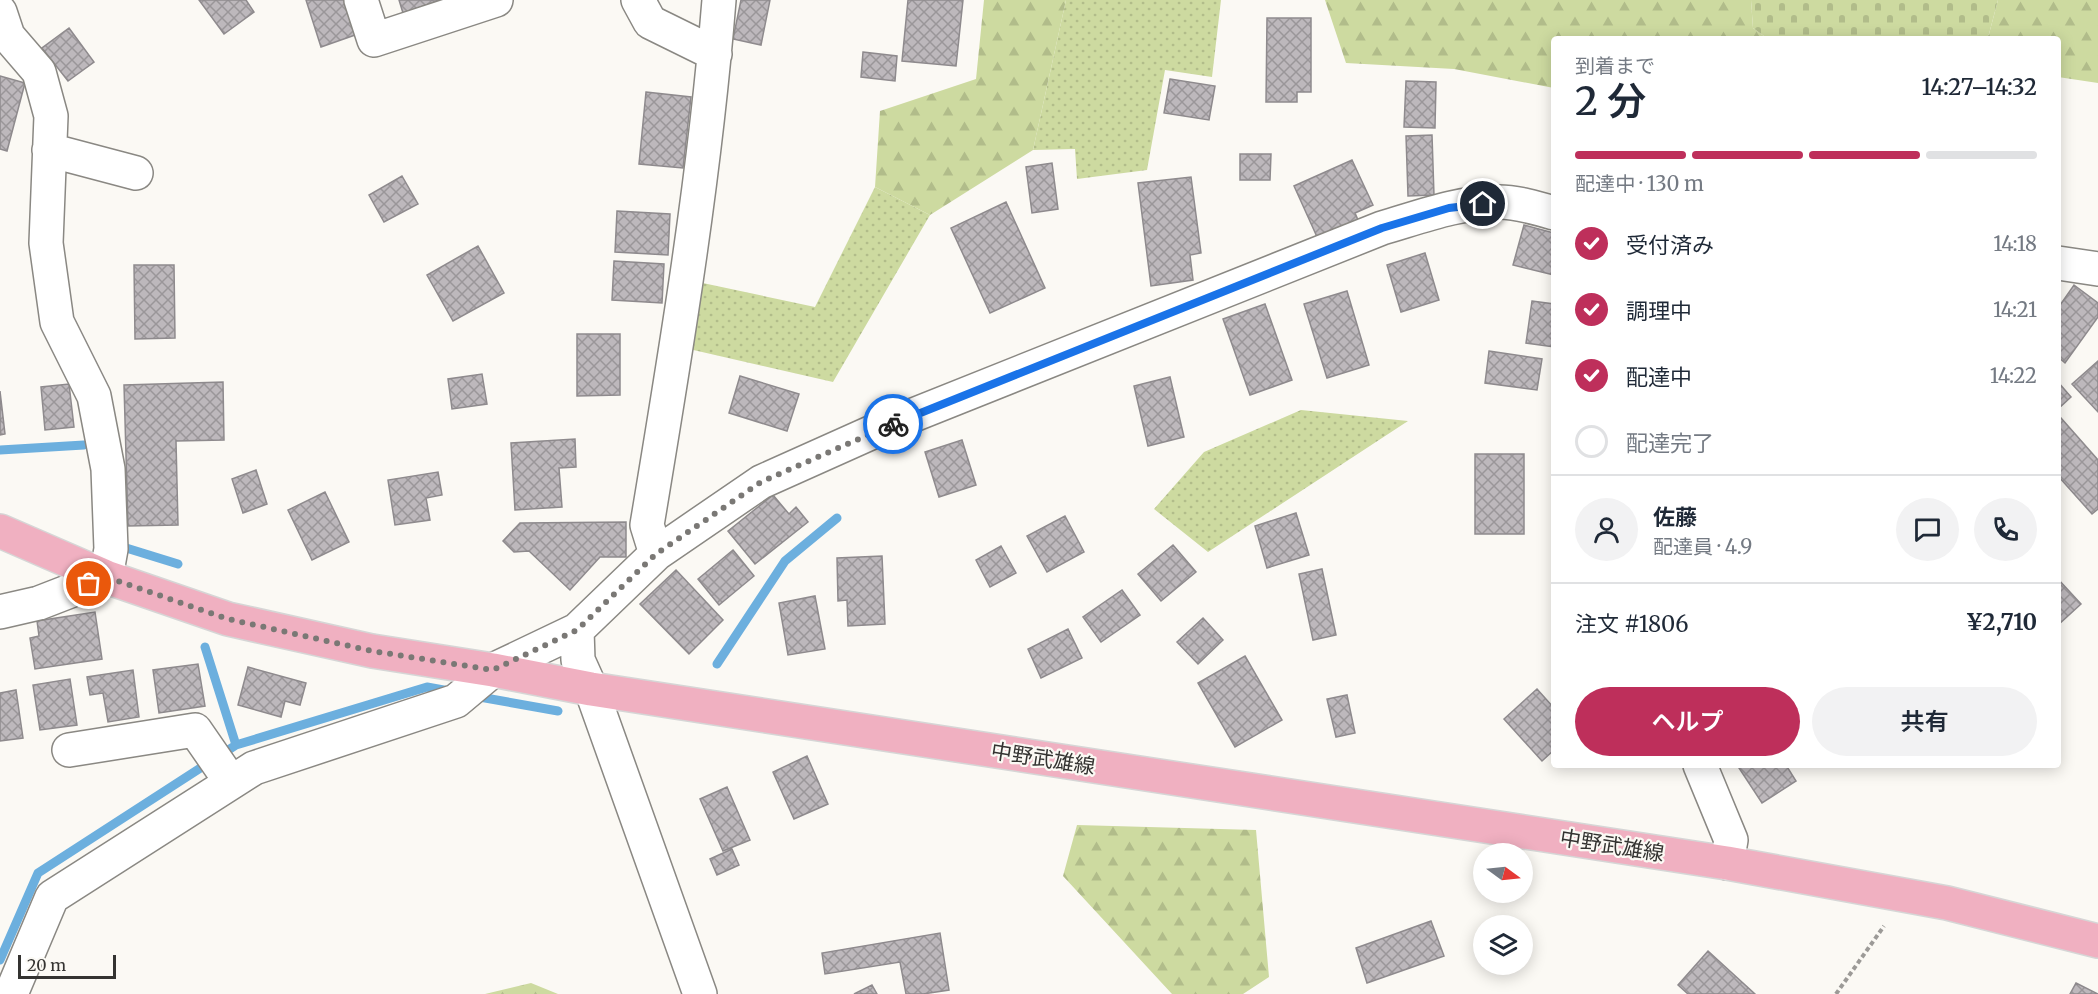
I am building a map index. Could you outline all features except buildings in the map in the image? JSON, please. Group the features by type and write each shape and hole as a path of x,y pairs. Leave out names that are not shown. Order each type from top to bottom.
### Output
{"main road":[{"name":"中野武雄線","path":"0,531 106,577 228,619 372,651 493,670 591,690 1726,864 1947,903 2098,941"}],"street":[{"path":"361,0 374,40 457,6 496,0"},
{"path":"638,0 650,22 715,54"},
{"path":"656,554 647,525 684,298 715,54 719,0"},
{"path":"0,12 8,36 39,72 51,116 46,243 57,322 94,396 108,469 111,549 106,577 39,603 0,612"},
{"path":"49,150 136,173"},
{"path":"10,994 52,897 254,768 456,701 493,670 577,630 656,554 761,482 886,426 1382,228 1449,208 1500,202 1535,207 1551,212"},
{"path":"2061,263 2097,266"},
{"path":"577,630 578,660 591,690 700,994"},
{"path":"69,750 195,730 231,782"},
{"path":"1701,768 1731,840 1726,864"}],"path":[{"path":"1836,994 1905,895"}],"green space":[{"path":"984,0 1066,0 1033,150 930,215 875,187 880,111 976,79"},
{"path":"1066,0 1221,0 1212,77 1165,70 1147,170 1077,179 1075,149 1033,150"},
{"path":"1325,0 1751,0 1753,28 1764,36 1551,36 1551,87 1454,69 1346,63"},
{"path":"1751,0 1998,0 1988,36 1764,36 1753,28"},
{"path":"1998,0 2098,0 2098,83 2061,77 2061,36 1988,36"},
{"path":"875,187 930,215 833,382 689,349 698,282 815,307"},
{"path":"1301,410 1408,421 1208,552 1154,509 1204,452"},
{"path":"1077,825 1256,830 1269,977 1243,994 1172,994 1063,876"},
{"path":"531,983 558,994 485,994"}],"waterway":[{"path":"0,450 84,445"},
{"path":"717,664 785,561 837,518"},
{"path":"123,542 123,547 178,564"},
{"path":"205,647 236,745"},
{"path":"0,960 38,873 236,745 427,687 449,691"},
{"path":"474,696 558,711"}],"way so far":[{"path":"89,584 106,577 228,619 372,651 493,670 577,630 656,554 761,482 893,424"}],"route":[{"path":"893,424 1382,228 1449,208 1483,204"}]}
